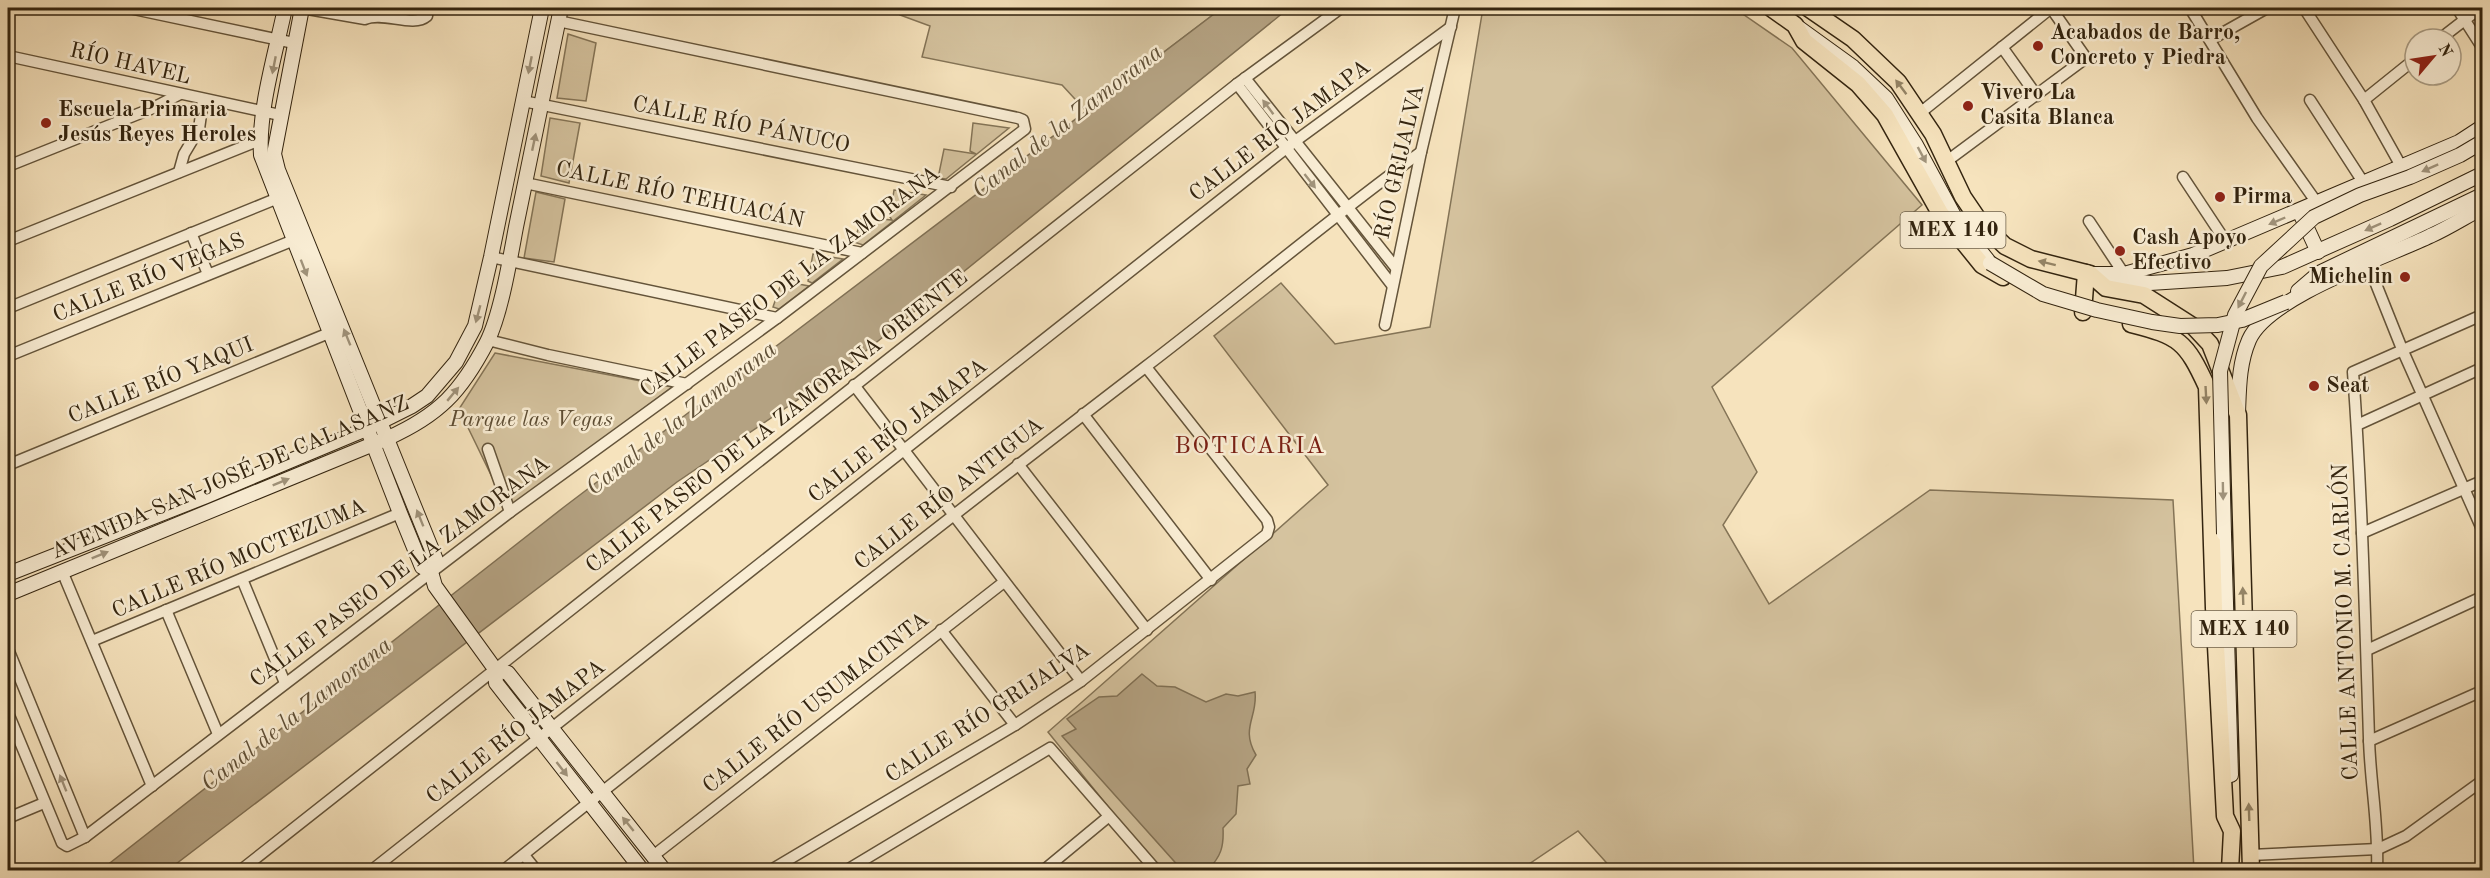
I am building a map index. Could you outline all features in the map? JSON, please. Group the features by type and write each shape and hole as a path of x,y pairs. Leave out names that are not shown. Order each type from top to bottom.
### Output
{"main road":[{"name":"MEX 140","path":"1770,8 1795,25 1804,41 1858,84 1885,115 1940,213 1982,265 2052,303 2164,332 2182,343 2193,357 2206,387 2225,816 2232,831 2230,870"},
{"name":"MEX 140","path":"1808,8 1871,54 1898,82 1920,113 1969,206 1980,222 2006,246 2031,259 2088,273 2106,288 2144,295 2194,327 2210,344 2238,415 2251,863"},
{"path":"2083,312 2088,273"}],"street":[{"path":"135,8 294,42"},
{"path":"285,8 260,140 299,238 382,423 436,560 431,572 435,586 442,599 495,669 496,683 642,870"},
{"path":"267,154 280,115 302,8 365,18 372,10 419,21 426,16 428,8"},
{"name":"AVENIDA SAN JOSÉ DE CALASANZ","path":"8,574 204,497 382,423 427,396 456,362 475,326 542,8"},
{"name":"CALLE PASEO DE LA ZAMORANA ORIENTE","path":"241,870 1241,81 1341,8"},
{"name":"RÍO GRIJALVA","path":"1385,325 1421,152 1455,8"},
{"path":"1920,113 2051,8 2086,58 1947,161"},
{"path":"2190,8 2257,118 2317,203"},
{"path":"2210,40 2267,8"},
{"path":"2304,8 2364,100 2401,166"},
{"path":"2457,8 2482,46"},
{"path":"2455,27 2480,8"},
{"name":"AVENIDA SAN JOSÉ DE CALASANZ","path":"8,594 372,445 425,420 446,403 473,367 488,340 510,261 560,14"},
{"name":"CALLE PASEO DE LA ZAMORANA","path":"85,837 510,512 777,318 1025,129 1025,124 1018,118 560,14"},
{"name":"MEX 140","path":"1795,25 1853,67 1886,98 1916,145 1958,223 1989,263 2043,294 2097,310 2180,326 2218,325 2242,320 2286,302"},
{"name":"CALLE RÍO JAMAPA","path":"372,870 1290,146 1451,27"},
{"path":"2002,46 2037,96"},
{"name":"RÍO HAVEL","path":"8,56 280,115"},
{"path":"2364,100 2403,69"},
{"path":"1241,81 1290,146 1337,215 1392,285"},
{"path":"8,166 153,108 180,94"},
{"path":"179,172 184,154 199,129 203,100"},
{"path":"2310,100 2362,182"},
{"name":"CALLE RÍO PÁNUCO","path":"523,101 951,187"},
{"path":"2088,273 2124,274 2147,270 2226,242 2459,142 2482,127"},
{"path":"8,242 260,140"},
{"name":"MEX 140","path":"2232,831 2220,371 2235,315 2261,266 2314,217 2360,195 2450,159 2482,142"},
{"path":"1290,146 1347,206 1396,268"},
{"name":"CALLE RÍO ANTIGUA","path":"504,870 952,515 1146,367 1347,206 1421,152"},
{"path":"2088,273 2150,284 2227,278 2282,267 2482,174"},
{"path":"2183,177 2226,242"},
{"name":"CALLE RÍO TEHUACÁN","path":"525,183 862,253"},
{"path":"2238,415 2240,371 2249,339 2264,319 2319,273 2482,195"},
{"path":"8,308 283,196"},
{"path":"2286,302 2432,236 2482,208"},
{"path":"2299,211 2318,252"},
{"path":"2089,221 2124,274"},
{"path":"191,233 208,274"},
{"path":"299,238 329,333 372,445 422,567 431,572"},
{"name":"CALLE RÍO VEGAS","path":"8,356 299,238"},
{"path":"491,257 777,318"},
{"path":"2368,264 2402,349 2482,529"},
{"path":"2402,349 2482,315"},
{"name":"CALLE RÍO YAQUI","path":"8,465 329,333"},
{"path":"488,340 687,384"},
{"name":"CALLE ANTONIO M. CARLÓN","path":"2377,870 2378,849 2369,741 2362,532 2353,372 2402,349"},
{"name":"CALLE RÍO GRIJALVA","path":"771,870 1015,725 1081,681 1267,534 1269,527 1267,520 1146,367"},
{"path":"2357,425 2482,368"},
{"path":"854,385 1081,681"},
{"path":"1083,414 1211,580"},
{"path":"488,449 510,512"},
{"path":"1018,464 1148,630"},
{"path":"2362,532 2482,481"},
{"name":"CALLE RÍO MOCTEZUMA","path":"92,641 400,513"},
{"path":"62,571 152,786"},
{"path":"242,579 285,683"},
{"name":"CALLE RÍO USUMACINTA","path":"653,856 1004,582"},
{"path":"2367,650 2482,597"},
{"path":"166,610 218,734"},
{"path":"941,630 1015,725"},
{"path":"8,649 85,837 64,846 11,731 8,713"},
{"path":"495,669 508,673 664,870"},
{"path":"2369,741 2482,691"},
{"path":"847,870 1050,748 1156,870"},
{"path":"2251,863 2378,849 2406,836 2482,781"},
{"path":"8,818 44,803"},
{"path":"1044,870 1108,816"},
{"path":"524,855 536,870"}],"green space":[{"path":"901,8 1222,8 1086,111 1062,85 922,57 930,26 900,15"},
{"path":"1483,8 1734,8 1792,48 1922,205 1712,387 1757,472 1723,525 1769,604 1930,490 2173,500 2194,870 1613,870 1578,831 1520,870 1159,870 1048,732 1328,485 1214,336 1281,283 1335,344 1430,327"},
{"path":"568,34 596,43 586,101 557,98"},
{"path":"550,118 580,123 569,183 541,176"},
{"path":"973,123 1009,128 946,179 938,178 944,149 976,154 970,151"},
{"path":"894,190 926,195 863,245 854,242 862,217 892,220 890,217"},
{"path":"536,192 565,199 554,262 524,258"},
{"path":"813,254 843,259 812,283 808,281"},
{"path":"782,281 809,286 779,309 773,307"},
{"name":"Parque las Vegas","path":"495,353 672,387 508,510 459,409"}],"water":[{"name":"Canal de la Zamorana","path":"1222,8 1289,8 846,367 677,482 168,870 101,870 564,507"},
{"path":"1142,674 1157,686 1175,687 1206,702 1226,694 1238,696 1255,692 1249,730 1251,746 1256,755 1247,769 1250,784 1238,786 1236,814 1223,828 1221,851 1208,870 1197,870 1193,865 1182,870 1062,736 1076,729 1067,719 1099,697 1117,696"}],"place":[{"name":"Acabados de Barro, Concreto y Piedra","path":"2038,46"},
{"name":"Vivero La Casita Blanca","path":"1968,106"},
{"name":"Escuela Primaria Jesús Reyes Heroles","path":"46,123"},
{"name":"Pirma","path":"2220,197"},
{"name":"Cash Apoyo Efectivo","path":"2120,251"},
{"name":"Michelin","path":"2405,277"},
{"name":"Seat","path":"2314,386"}],"district":[{"name":"BOTICARIA","path":"1250,447"}]}
